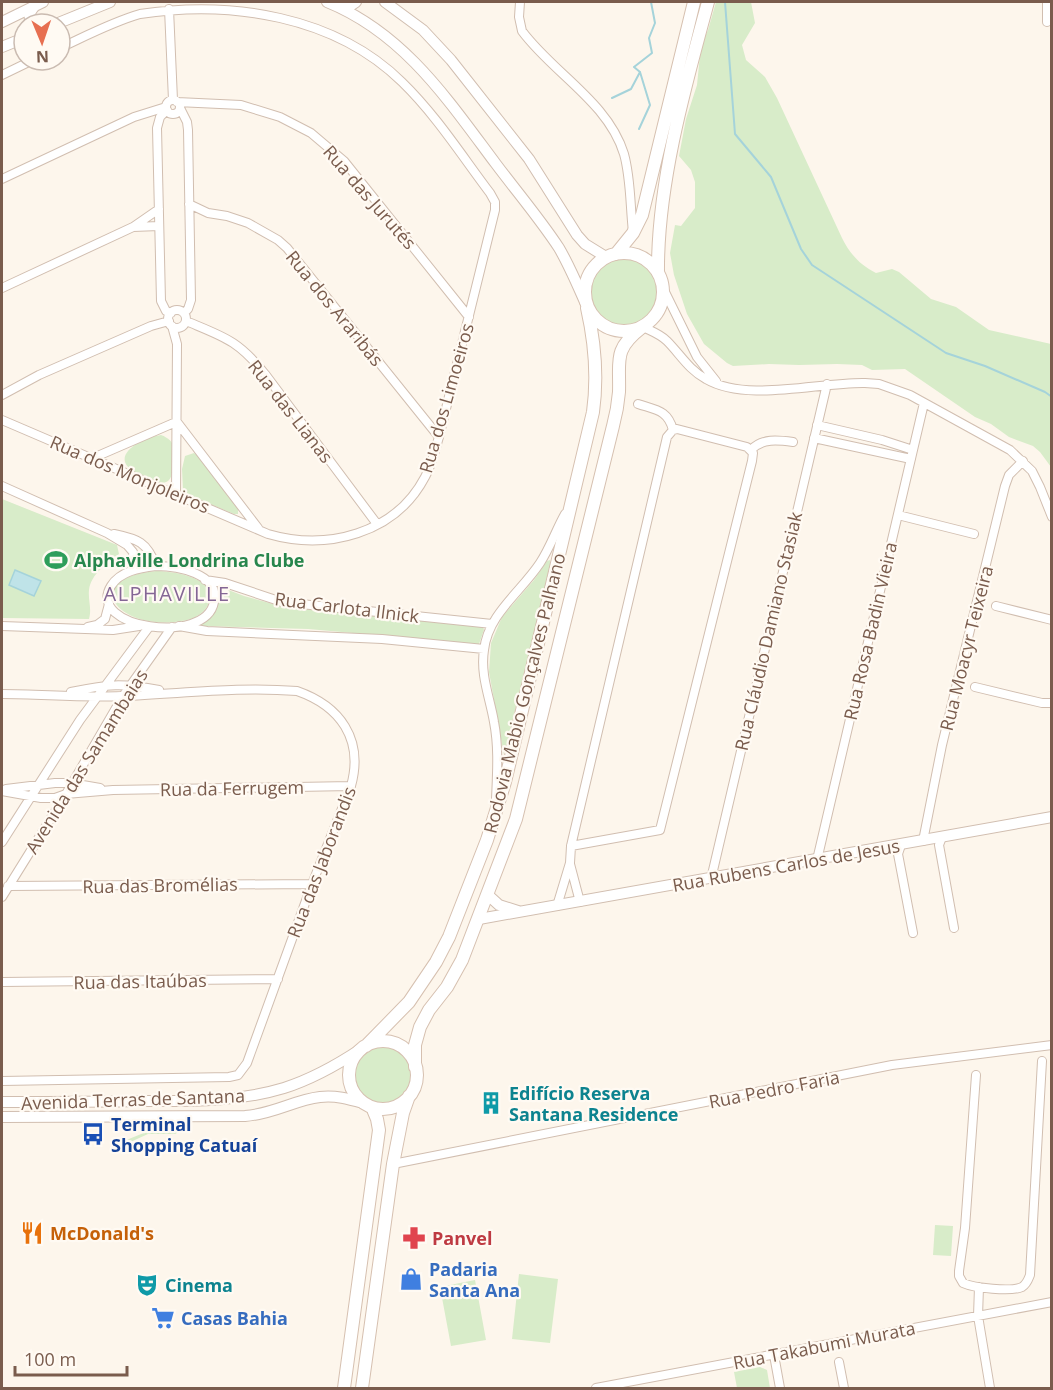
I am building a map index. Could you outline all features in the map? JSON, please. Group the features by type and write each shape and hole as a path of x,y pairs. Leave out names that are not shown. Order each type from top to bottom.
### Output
{"main road":[{"path":"642,327 627,332 613,330 601,324 586,305 584,288 588,274 597,263 611,256 633,233 644,206 694,2"},
{"path":"658,273 663,201 673,141 708,2"},
{"path":"362,1389 393,1164 402,1113 415,1085 415,1044 424,1017 452,979 479,919 516,819 608,448 617,406 619,358 626,341 652,320 660,308 663,288 658,273 649,262 637,255 611,256"},
{"name":"Rodovia Mabio Gonçalves Palhano","path":"364,1047 402,1010 426,979 449,937 495,818 593,412 596,387 595,350 586,305"},
{"path":"473,875 479,877 485,888 478,909 479,919"},
{"path":"344,1389 379,1131 378,1119 351,1088 349,1076 351,1064 364,1047 378,1042 396,1044 410,1056 415,1067"},
{"path":"368,1105 381,1109 394,1107 409,1096"}],"street":[{"path":"72,17 110,2"},
{"path":"331,3 350,6 356,2"},
{"path":"386,2 423,30 451,60 529,159 577,236 585,244 611,256"},
{"path":"520,2 519,17 522,31 595,108 614,133 623,152 627,168 633,233"},
{"path":"1047,2 1047,22"},
{"path":"2,22 40,3"},
{"path":"331,3 383,33 420,66 434,82 559,249 586,305"},
{"name":"Rua dos Limoeiros","path":"169,9 205,5 258,10 311,24 348,42 390,71 415,95 495,202 439,437 428,470 420,485 402,506 377,524 348,537 312,542 285,539 258,529"},
{"path":"72,43 119,21 169,9 173,105 187,122 188,130 190,218 190,300 177,344 176,495"},
{"path":"173,105 160,117 157,126 161,301 170,320 177,344"},
{"name":"Rua das Jurutés","path":"2,179 134,117 173,105 241,105 280,117 311,133 344,161 469,317"},
{"name":"Rua dos Araribás","path":"189,204 208,213 248,223 278,240 287,248 439,437"},
{"path":"2,288 133,227 159,210"},
{"name":"Rua dos Araribás","path":"190,218 208,213"},
{"path":"133,227 159,226"},
{"path":"663,288 697,357 719,384"},
{"path":"2,394 110,343 170,320 178,310 184,320"},
{"path":"170,320 178,327 184,320"},
{"name":"Rua das Lianas","path":"184,320 227,338 246,352 377,524"},
{"path":"642,327 661,336 696,372 719,384 744,390 848,382 879,384 898,390 1000,443 1023,461 1036,479 1052,517"},
{"name":"Rua Cláudio Damiano Stasiak","path":"711,879 827,384"},
{"name":"Rua Rosa Badin Vieira","path":"817,860 924,403"},
{"path":"638,404 665,414 671,421 673,430"},
{"name":"Rua dos Monjoleiros","path":"2,420 258,529"},
{"path":"93,458 176,422"},
{"path":"176,422 258,529"},
{"path":"817,424 889,442 912,455"},
{"path":"557,906 570,864 571,846 667,437 673,430 681,430 742,445 753,453 752,461 660,830 571,846"},
{"path":"814,438 912,455"},
{"path":"751,450 755,445 765,441 793,442"},
{"name":"Rua Moacyr Teixeira","path":"923,841 942,745 1005,486 1010,475 1023,461"},
{"path":"2,486 107,533 131,548 134,556 134,570"},
{"path":"495,818 497,750 494,722 485,682 484,650 492,624 541,562 572,501"},
{"path":"897,515 974,534"},
{"path":"83,628 102,623 108,615 108,593 112,584 134,570 156,566 151,554 139,541 107,533"},
{"name":"Rua Carlota Ilnick","path":"156,566 171,567 197,574 205,580 225,583 282,602 492,624"},
{"path":"176,627 197,621 212,608 214,593 205,580"},
{"path":"109,604 123,618 146,626"},
{"path":"996,606 1052,620"},
{"path":"2,626 113,630 146,626 176,627 207,631 382,639 484,650"},
{"name":"Avenida das Samambaias","path":"2,842 146,626"},
{"name":"Avenida das Samambaias","path":"2,897 123,696 176,627"},
{"path":"59,694 105,685 131,685 171,693"},
{"path":"975,687 1042,703 1052,703"},
{"name":"Rua das Jaborandis","path":"2,1081 229,1077 238,1075 244,1068 351,786 356,770 354,747 349,731 337,715 310,695 297,691 171,693"},
{"path":"2,694 97,697 171,693"},
{"name":"Rua da Ferrugem","path":"2,791 55,783 71,783 113,790"},
{"name":"Rua da Ferrugem","path":"2,791 31,797 55,798 66,794 113,790 351,786"},
{"name":"Rua Rubens Carlos de Jesus","path":"479,919 1052,817"},
{"path":"942,837 939,846 954,928"},
{"path":"901,845 898,854 913,933"},
{"path":"570,864 580,902"},
{"name":"Rua das Bromélias","path":"8,886 312,884"},
{"path":"488,895 500,905 521,912"},
{"name":"Rua das Itaúbas","path":"2,982 278,979"},
{"name":"Rua Pedro Faria","path":"393,1164 892,1065 1052,1045"},
{"name":"Avenida Terras de Santana","path":"2,1102 189,1101 236,1098 296,1084 324,1072 364,1047"},
{"path":"976,1075 965,1228 959,1275 963,1283 979,1287 1019,1288 1028,1282 1030,1275 1042,1061"},
{"name":"Avenida Terras de Santana","path":"2,1117 245,1116 277,1111 320,1097 337,1097 368,1105"},
{"path":"979,1287 981,1333 990,1389"},
{"name":"Rua Takabumi Murata","path":"596,1389 1052,1302"},
{"path":"980,1314 986,1344 985,1351"},
{"path":"954,1320 973,1326 981,1333"},
{"path":"774,1355 780,1389"},
{"path":"839,1362 844,1389"}],"green space":[{"path":"716,2 751,2 755,23 742,45 746,60 765,77 777,98 842,238 856,258 876,273 892,269 899,272 931,299 956,307 989,330 1051,344 1051,467 1033,446 1009,437 991,424 975,417 905,369 872,370 862,365 837,364 733,366 704,344 687,314 674,275 670,253 675,225 681,226 695,208 695,182 691,170 679,156 686,119 697,85 701,45"},
{"path":"624,259 637,262 648,269 655,280 658,293 655,306 648,317 637,324 624,327 611,324 600,317 593,306 590,293 593,280 600,269 611,262"},
{"path":"161,435 173,445 173,471 171,478 163,483 137,473 128,467 125,461 130,449 145,440"},
{"path":"194,453 238,508 238,514 183,491 182,469 185,456"},
{"name":"Alphaville Londrina Clube","path":"2,499 117,545 119,554 100,569 90,584 89,619 2,618"},
{"path":"550,560 551,565 504,755 489,672 491,643 502,617"},
{"path":"156,571 183,575 202,582 208,588 210,596 206,609 189,619 159,622 139,619 125,612 115,603 113,593 118,584 132,576"},
{"path":"218,586 280,606 483,627 484,630 477,644 308,629 202,626 216,607"},
{"path":"377,1047 389,1047 399,1051 407,1059 411,1075 407,1091 399,1099 389,1103 377,1103 367,1099 359,1091 355,1081 355,1069 359,1059 367,1051"},
{"path":"192,1125 175,1134 148,1134 126,1144 124,1141 146,1132"},
{"path":"935,1225 953,1226 951,1256 933,1255"},
{"path":"519,1274 558,1279 550,1343 512,1339"},
{"path":"475,1280 486,1340 451,1346 440,1287"},
{"path":"760,1367 767,1370 770,1388 737,1388 734,1372"}],"water":[{"path":"15,570 41,581 34,596 9,585"}],"waterway":[{"path":"639,129 650,105 640,72 634,67 652,53 649,38 655,23 651,2"},
{"path":"725,2 735,134 771,177 801,249 812,265 946,353 985,366 1052,397"},
{"path":"612,98 631,89 640,72"}],"place":[{"name":"Alphaville Londrina Clube","path":"56,560"},
{"name":"Edifício Reserva Santana Residence","path":"491,1103"},
{"name":"Terminal Shopping Catuaí","path":"93,1134"},
{"name":"McDonald's","path":"32,1233"},
{"name":"Panvel","path":"414,1238"},
{"name":"Padaria Santa Ana","path":"411,1279"},
{"name":"Cinema","path":"147,1285"},
{"name":"Casas Bahia","path":"163,1318"}],"district":[{"name":"ALPHAVILLE","path":"167,593"}]}
